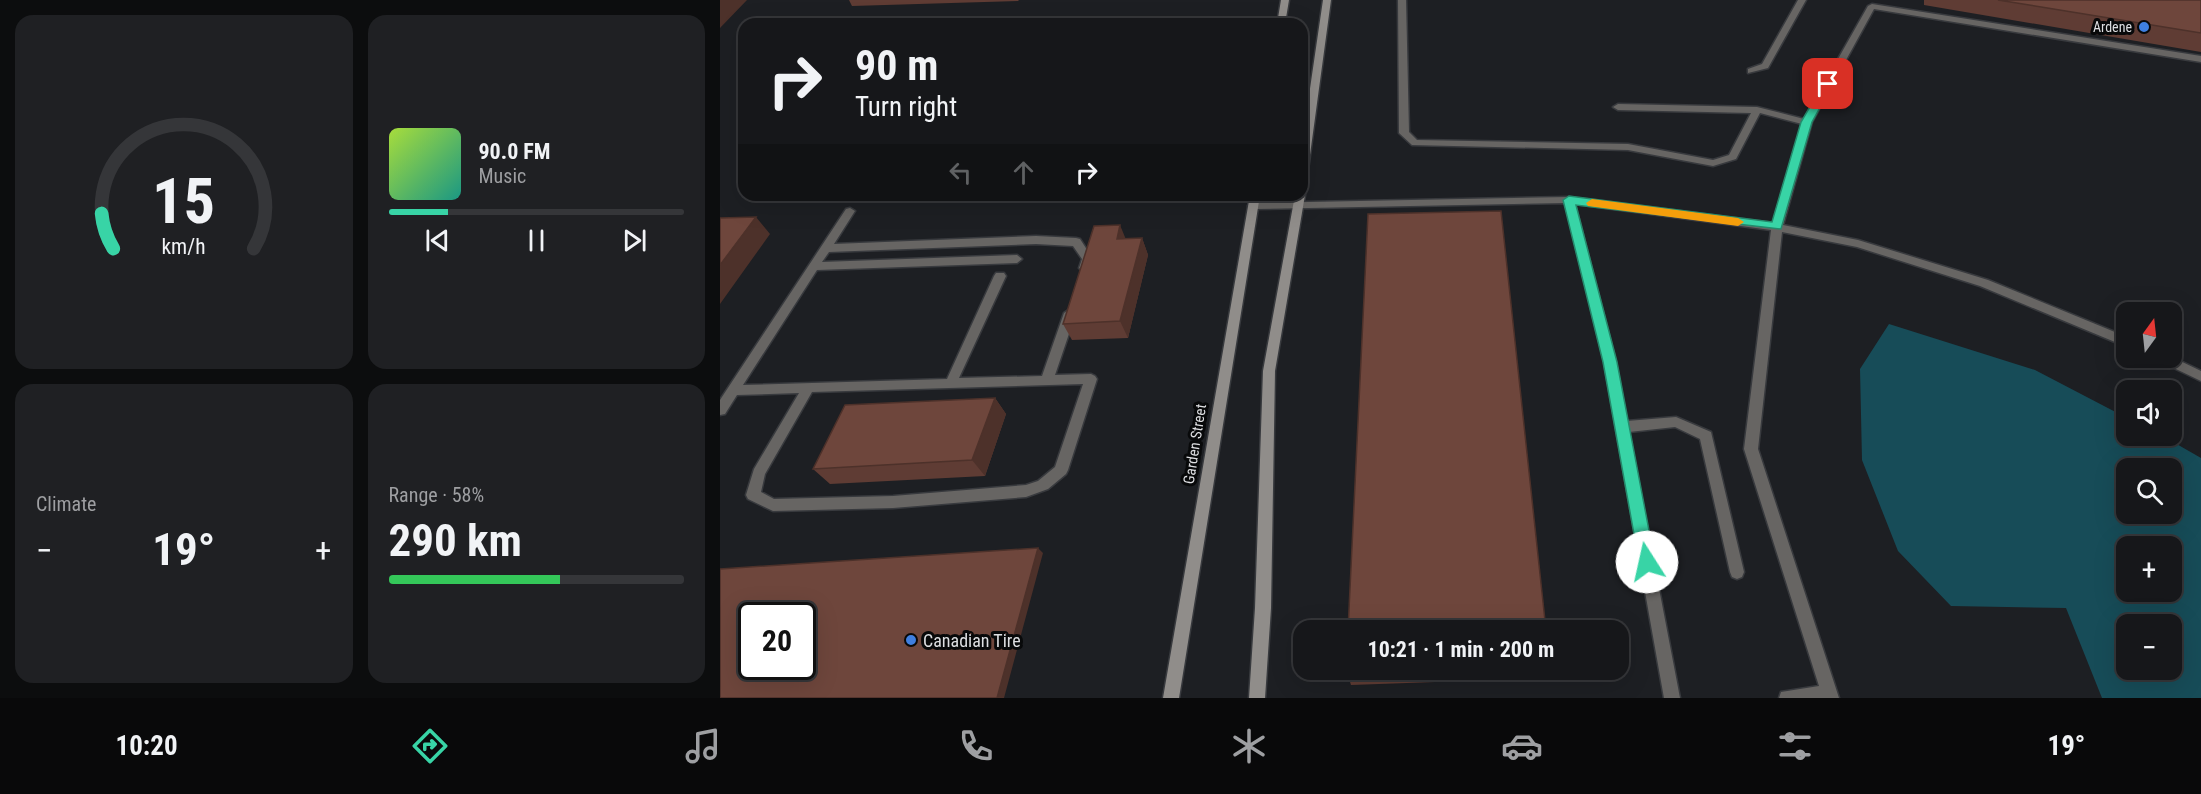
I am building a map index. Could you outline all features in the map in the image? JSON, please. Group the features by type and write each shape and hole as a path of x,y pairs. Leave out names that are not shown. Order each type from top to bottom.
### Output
{"street":[{"path":"1282,18 1285,0"},
{"path":"1308,135 1327,0"},
{"name":"Garden Street","path":"1171,698 1254,201"},
{"path":"1257,698 1263,608 1269,371 1299,201"}],"lane":[{"path":"1402,0 1404,133 1415,143 1628,147 1713,163 1733,157 1757,110"},
{"path":"1751,70 1765,66 1802,0"},
{"path":"1787,698 1830,695 1751,449 1777,227 1807,122 1870,3 2201,59"},
{"path":"1618,107 1757,110 1807,122"},
{"path":"1308,200 1569,200 1777,227 1858,244 1984,283 2116,337"},
{"path":"1569,200 1610,362 1672,698"},
{"path":"720,410 850,211"},
{"path":"826,248 1036,240 1076,243 1088,259 1080,281"},
{"path":"814,266 1017,259"},
{"path":"951,383 1000,276"},
{"path":"1047,380 1073,303"},
{"path":"2182,367 2201,376"},
{"path":"733,390 809,387 1091,379 1061,470 1043,485 1026,491 982,492 893,502 773,505 753,495 759,473 809,387"},
{"path":"1622,427 1676,422 1706,436 1737,572"}],"water":[{"path":"1889,324 2035,370 2116,412 2116,446 2180,446 2201,458 2201,698 2102,698 2066,608 1951,606 1898,551 1862,460 1860,369"}],"building":[{"path":"1998,0 2201,0 2201,33"},
{"path":"1501,211 1545,620 1348,620 1368,214"},
{"path":"756,217 720,265 720,218"},
{"path":"1120,225 1117,239 1142,238 1120,321 1063,324 1094,226"},
{"path":"995,398 972,460 813,469 845,405"},
{"name":"Canadian Tire","path":"1038,548 997,698 720,698 720,569"}],"slow traffic":[{"path":"1592,203 1738,222"}],"place":[{"name":"Ardene","path":"2144,27"},
{"name":"Canadian Tire","path":"911,640"}],"route":[{"path":"1647,562 1610,362 1569,200 1777,227 1807,122 1828,84"}]}
